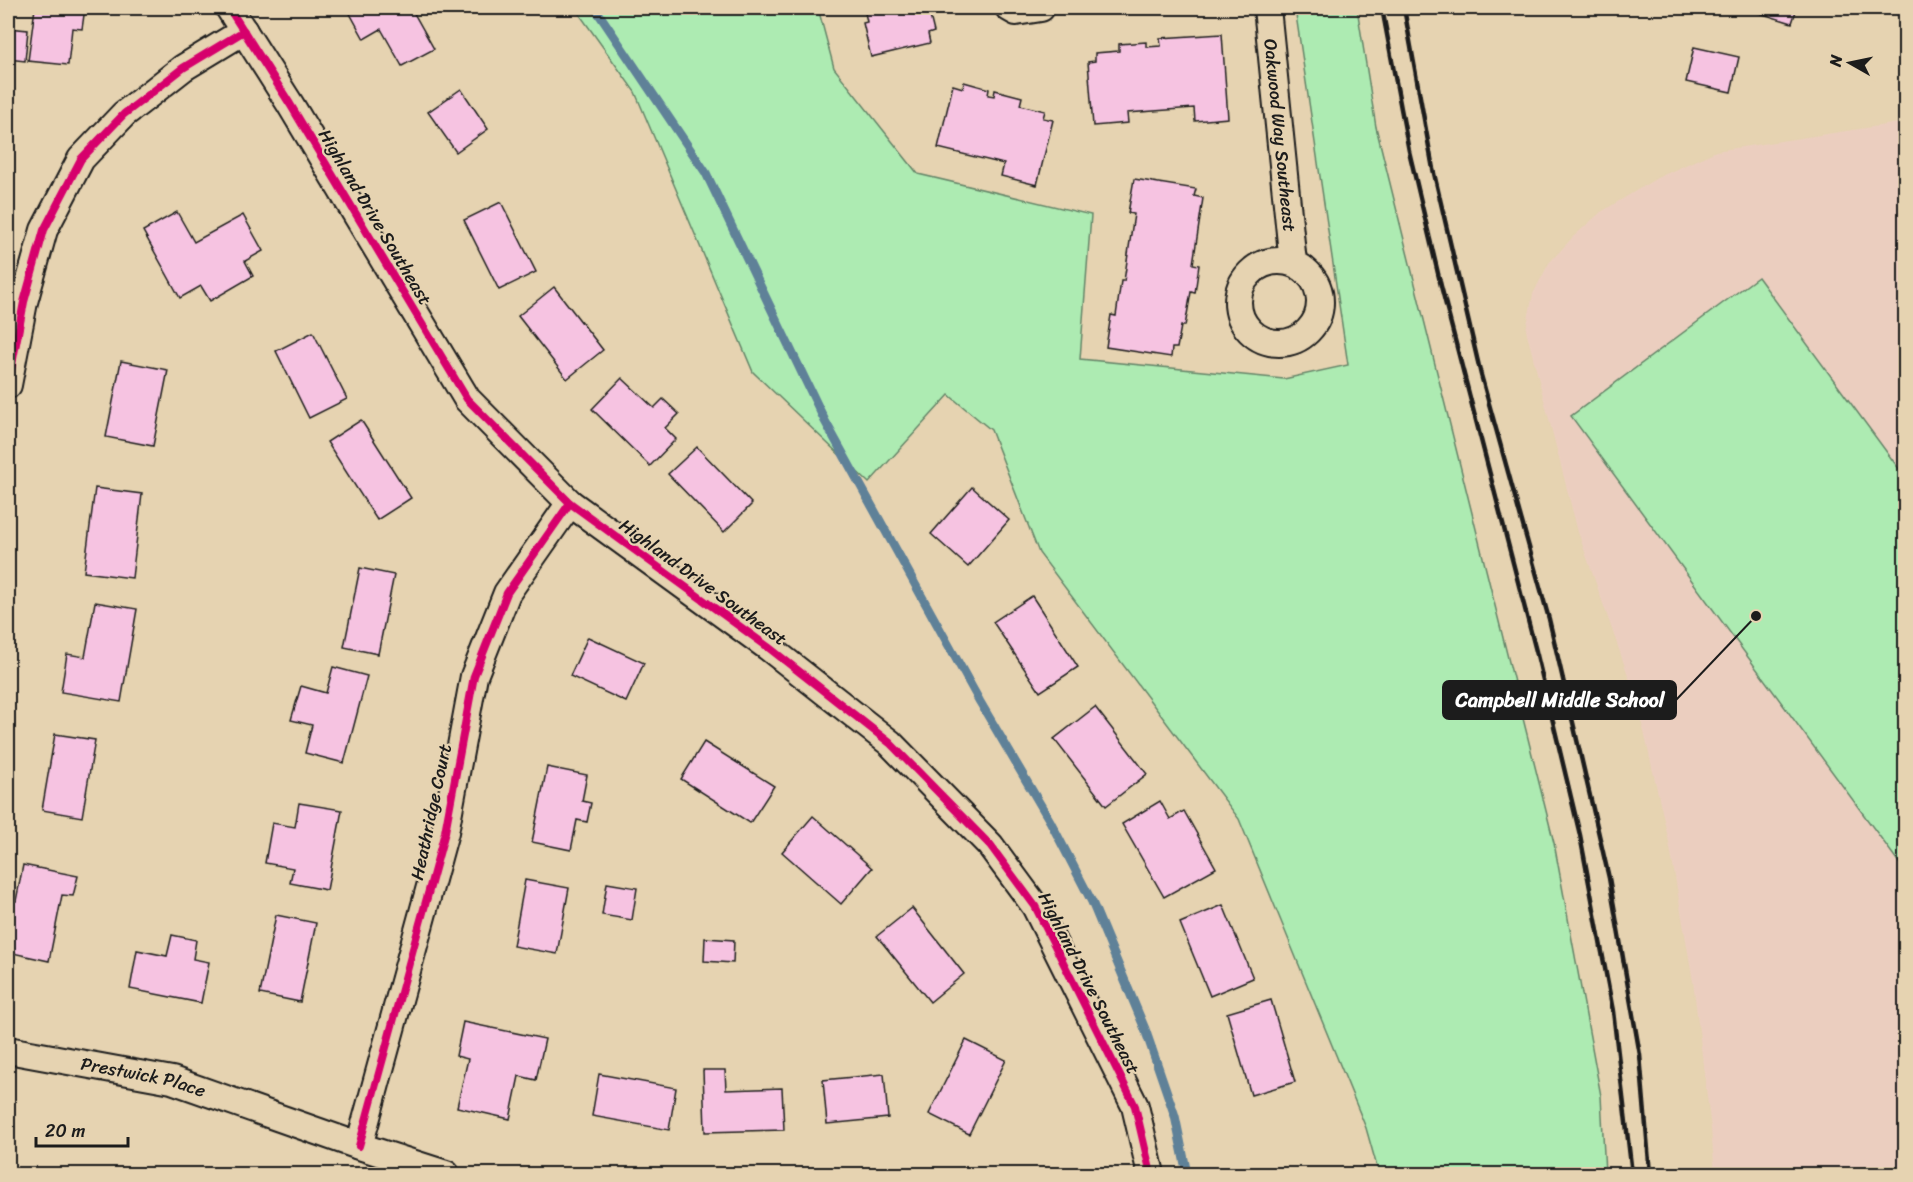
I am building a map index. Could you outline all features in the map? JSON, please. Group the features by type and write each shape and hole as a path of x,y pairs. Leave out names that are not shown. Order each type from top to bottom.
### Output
{"street":[{"name":"Highland Drive Southeast","path":"229,8 467,399 570,503 768,647 890,743 990,845 1035,906 1135,1106 1151,1174"},
{"path":"1009,8 1016,12 1041,8"},
{"name":"Oakwood Way Southeast","path":"1267,8 1293,263"},
{"path":"8,385 24,302 44,230 81,159 124,114 183,68 244,31"},
{"name":"Heathridge Court","path":"359,1146 445,832 474,676 507,593 570,503"},
{"name":"Prestwick Place","path":"8,1050 172,1080 446,1174"}],"shaded area":[{"path":"1905,122 1905,1174 1715,1174 1693,981 1669,842 1637,701 1578,532 1526,330 1533,294 1549,263 1601,212 1657,178 1716,151"}],"green space":[{"path":"575,8 818,8 834,68 918,174 1091,215 1080,359 1284,379 1348,365 1295,8 1357,8 1376,127 1554,843 1601,1096 1605,1174 1379,1174 1366,1128 1239,819 1039,553 991,430 949,395 869,483 753,372 635,92"},
{"path":"1758,277 1905,477 1905,871 1571,416"}],"building":[{"path":"35,8 85,8 82,29 72,28 68,65 28,61"},
{"path":"347,8 411,8 434,49 402,66 381,29 364,39"},
{"path":"864,8 928,8 934,32 928,34 930,43 871,57 863,23 867,22"},
{"path":"1743,8 1797,8 1792,23"},
{"path":"1896,8 1906,8 1906,38 1904,38"},
{"path":"8,28 28,30 25,61 8,59"},
{"path":"1222,34 1228,118 1195,121 1194,108 1127,113 1128,123 1093,126 1088,62 1095,61 1095,53 1119,51 1119,44 1146,42 1146,47 1161,46 1160,38"},
{"path":"1694,47 1739,57 1731,92 1686,82"},
{"path":"964,82 989,89 988,95 994,96 995,90 1022,97 1020,105 1045,111 1043,118 1053,120 1037,185 1001,176 1004,164 938,148 953,85 963,88"},
{"path":"461,89 488,129 456,152 428,112"},
{"path":"1134,179 1196,189 1194,196 1203,198 1193,264 1199,265 1195,293 1191,292 1185,326 1181,326 1177,348 1172,348 1171,357 1106,347 1111,315 1116,316 1121,281 1124,281 1134,214 1128,213"},
{"path":"501,202 536,272 499,290 464,220"},
{"path":"177,212 194,242 243,215 263,251 245,261 253,276 210,301 201,286 180,298 143,231"},
{"path":"554,287 603,350 567,379 518,316"},
{"path":"313,332 347,399 309,418 276,351"},
{"path":"121,361 168,370 153,446 106,437"},
{"path":"622,378 654,408 663,399 679,414 665,428 676,439 650,466 592,409"},
{"path":"361,420 411,498 377,520 327,442"},
{"path":"697,447 752,504 724,532 668,474"},
{"path":"972,487 1009,520 968,567 931,534"},
{"path":"95,488 142,494 132,578 84,572"},
{"path":"360,568 394,575 378,654 344,647"},
{"path":"1032,596 1078,667 1040,692 993,622"},
{"path":"95,602 137,609 121,702 61,692 67,654 85,657"},
{"path":"588,637 644,663 626,702 570,676"},
{"path":"333,667 367,676 344,763 305,753 312,725 291,720 301,686 326,693"},
{"path":"1095,707 1147,774 1106,806 1054,739"},
{"path":"55,734 95,740 82,817 42,810"},
{"path":"704,742 774,786 750,823 681,779"},
{"path":"547,767 587,775 582,801 591,803 587,822 577,820 571,850 532,842"},
{"path":"1160,801 1170,819 1184,811 1216,868 1164,897 1122,824"},
{"path":"299,803 342,810 327,890 290,883 293,868 265,863 272,823 295,827"},
{"path":"813,816 872,868 841,904 782,852"},
{"path":"23,865 78,876 73,896 62,895 49,961 8,952 9,899 16,901"},
{"path":"525,880 569,888 557,954 513,946"},
{"path":"607,883 637,888 632,920 602,915"},
{"path":"1223,905 1253,978 1210,996 1180,923"},
{"path":"912,908 964,974 930,1002 877,936"},
{"path":"276,915 316,923 300,1002 260,994"},
{"path":"172,935 196,940 193,959 209,962 201,1003 130,989 137,950 167,956"},
{"path":"705,938 734,940 733,963 704,961"},
{"path":"1271,1000 1295,1082 1251,1095 1227,1013"},
{"path":"463,1022 545,1039 536,1080 519,1076 510,1119 457,1107 468,1059 456,1056"},
{"path":"966,1040 1006,1060 969,1134 929,1114"},
{"path":"703,1070 725,1070 726,1090 782,1088 784,1130 705,1132"},
{"path":"599,1074 676,1088 669,1130 592,1116"},
{"path":"884,1074 888,1118 827,1124 823,1080"}],"waterway":[{"path":"595,8 706,173 825,421 980,702 1050,821 1092,902 1145,1029 1175,1116 1187,1174"}],"railway":[{"path":"1382,8 1409,151 1441,286 1537,655 1580,835 1613,1011 1632,1174"},
{"path":"1404,8 1433,169 1481,375 1549,619 1609,878 1640,1055 1650,1174"}],"cycle path":[{"path":"229,8 290,104 467,399 570,503 768,647 890,743 990,845 1035,906 1135,1106 1151,1174"},
{"path":"8,385 24,302 44,230 81,159 124,114 183,68 244,31"},
{"path":"359,1146 445,832 474,676 507,593 570,503"}],"place":[{"name":"Campbell Middle School","path":"1756,616"}]}
